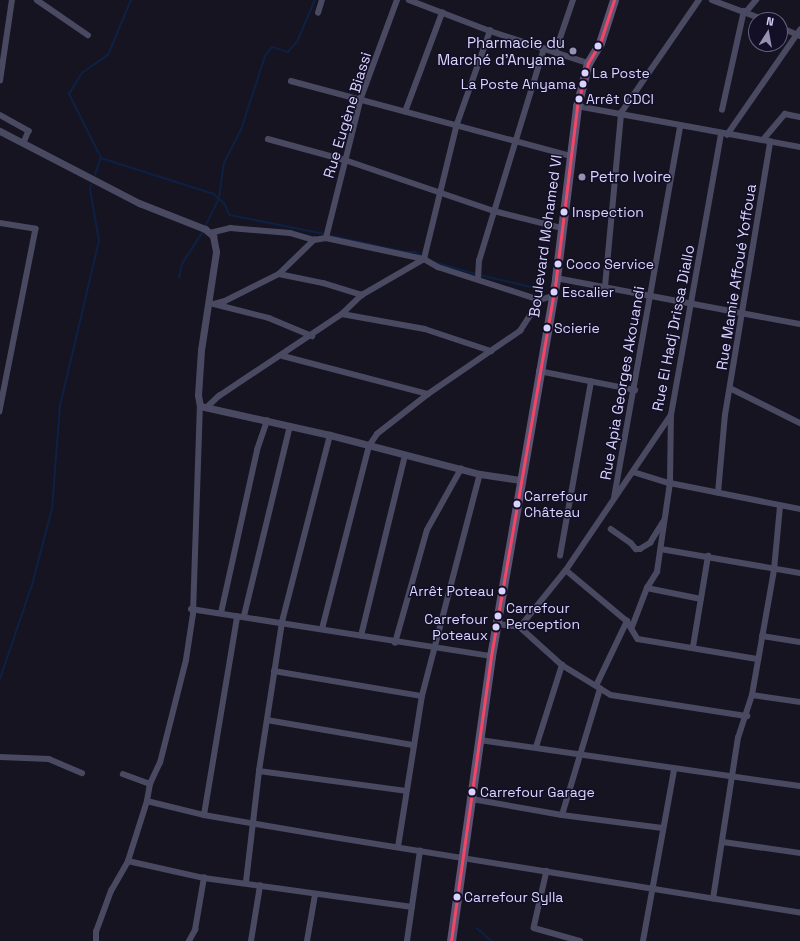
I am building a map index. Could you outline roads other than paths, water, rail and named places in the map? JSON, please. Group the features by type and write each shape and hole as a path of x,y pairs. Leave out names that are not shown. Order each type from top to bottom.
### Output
{"main road":[{"name":"Boulevard Mohamed VI","path":"451,941 491,656 520,480 556,278 577,106 588,64 600,43 614,0"}],"street":[{"path":"0,81 12,0"},
{"path":"37,0 88,35"},
{"path":"318,13 322,0"},
{"name":"Rue Eugène Biassi","path":"326,238 362,98 397,0"},
{"path":"409,0 490,31 588,64"},
{"path":"555,53 573,0"},
{"path":"605,287 621,113 699,0"},
{"path":"712,0 748,13"},
{"path":"722,110 745,12 756,0"},
{"path":"405,112 442,13"},
{"path":"724,134 799,33 788,30"},
{"path":"203,407 312,336 342,314 362,295 424,258 457,124 490,31"},
{"path":"478,279 479,261 515,139 544,49"},
{"path":"291,81 362,98 405,112 515,139 570,156"},
{"path":"577,106 800,147"},
{"path":"763,140 785,114 800,116"},
{"path":"0,115 29,131 24,144"},
{"name":"Rue Apia Georges Akouandi","path":"613,501 635,390 680,126"},
{"path":"0,131 139,203 195,224 210,233 217,244 206,304 198,395 203,407 191,609 193,614 186,660 181,674 176,707 160,762 150,784 147,801 128,862 110,890 96,932 96,941"},
{"name":"Rue El Hadj Drissa Diallo","path":"520,627 566,570 671,415 690,304 724,134"},
{"path":"268,139 345,160 494,211 562,228"},
{"name":"Rue Mamie Affoué Yoffoua","path":"718,493 725,415 770,142"},
{"path":"0,223 36,229 0,411"},
{"path":"210,233 230,228 290,233 314,240 326,238 424,258 438,267 540,300 552,296"},
{"path":"214,304 225,301 279,274 314,240"},
{"path":"279,274 323,283 362,295"},
{"path":"556,278 742,314 800,323"},
{"path":"322,629 369,446 377,434 428,394 520,331 540,300"},
{"path":"206,304 214,304 269,318 312,336"},
{"path":"342,314 425,329 491,351"},
{"path":"283,356 428,394"},
{"path":"539,371 635,390"},
{"path":"560,556 591,382"},
{"path":"730,388 800,423"},
{"path":"203,407 330,435 480,474 520,480"},
{"path":"632,627 647,588 657,572 670,483 671,415"},
{"path":"221,613 257,450 267,421"},
{"path":"244,616 290,426"},
{"path":"246,882 259,771 282,622 330,435"},
{"path":"361,636 405,455"},
{"path":"395,643 427,530 461,469"},
{"path":"632,472 670,483 800,510"},
{"path":"398,847 422,696 480,474"},
{"path":"713,899 738,738 747,716 752,695 774,570 780,506"},
{"path":"611,529 631,543 636,549 640,549 650,543 664,521"},
{"path":"660,549 708,556 774,570 800,573"},
{"path":"692,647 708,556"},
{"path":"566,570 627,621 638,639 758,659"},
{"path":"647,588 701,599"},
{"path":"191,609 237,617 244,616 282,622 395,643 491,656"},
{"path":"204,815 237,617"},
{"path":"562,815 598,688 627,621"},
{"path":"497,624 520,627 562,665 611,695 747,716"},
{"path":"762,636 800,642"},
{"path":"536,747 562,665"},
{"path":"274,671 422,696"},
{"path":"752,695 800,702"},
{"path":"267,720 414,745"},
{"path":"480,740 536,747 674,770 800,786"},
{"path":"0,757 49,759 82,773"},
{"path":"643,941 653,890 662,828 674,770"},
{"path":"259,771 406,791"},
{"path":"123,774 150,784"},
{"path":"472,799 562,815 662,828"},
{"path":"147,801 204,815 252,824 463,857 653,890 800,913"},
{"path":"723,842 800,853"},
{"path":"407,941 420,851"},
{"path":"128,862 204,878 246,882 260,886 315,895 412,907"},
{"path":"547,871 534,928 580,941"},
{"path":"189,941 195,930 204,878"},
{"path":"251,941 260,886"},
{"path":"307,941 315,895"}],"waterway":[{"path":"95,175 101,158 69,94 82,73 108,55 131,0"},
{"path":"205,227 219,198 224,163 241,130 265,56 272,47 288,52 297,42 315,0"},
{"path":"101,158 214,194 225,204 230,215 324,234"},
{"path":"0,679 32,585 52,509 60,406 99,241 90,190 91,185"},
{"path":"179,278 182,264 204,230"},
{"path":"328,235 405,252 415,252 423,256"},
{"path":"434,262 476,274"},
{"path":"480,275 544,290"},
{"path":"477,928 492,941"}],"place":[{"name":"Pharmacie du Marché d'Anyama","path":"573,51"},
{"name":"La Poste","path":"585,73"},
{"name":"La Poste Anyama","path":"583,84"},
{"name":"Arrêt CDCI","path":"579,99"},
{"name":"Petro Ivoire","path":"582,177"},
{"name":"Inspection","path":"564,212"},
{"name":"Coco Service","path":"558,264"},
{"name":"Escalier","path":"554,292"},
{"name":"Scierie","path":"547,328"},
{"name":"Carrefour Château","path":"517,504"},
{"name":"Arrêt Poteau","path":"502,591"},
{"name":"Carrefour Perception","path":"498,616"},
{"name":"Carrefour Poteaux","path":"496,627"},
{"name":"Carrefour Garage","path":"472,792"},
{"name":"Carrefour Sylla","path":"457,897"}]}
